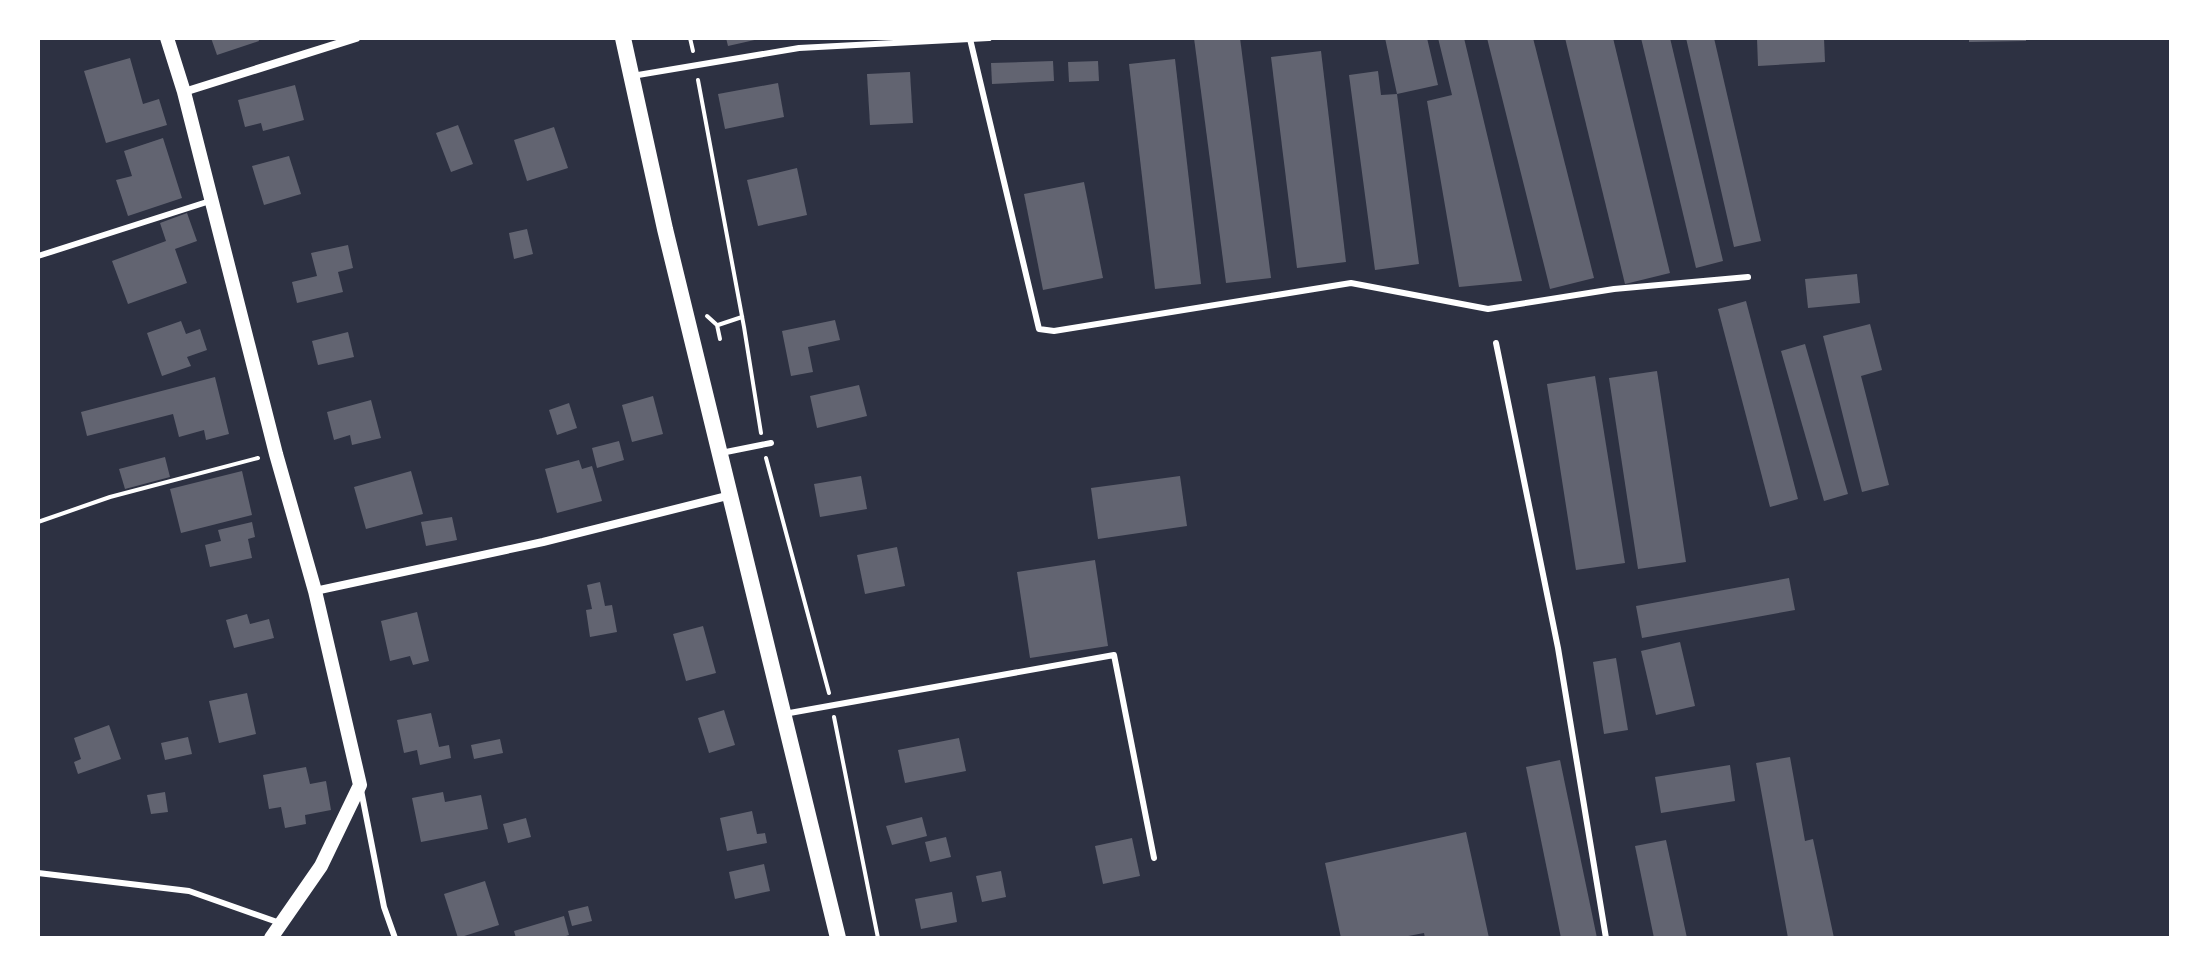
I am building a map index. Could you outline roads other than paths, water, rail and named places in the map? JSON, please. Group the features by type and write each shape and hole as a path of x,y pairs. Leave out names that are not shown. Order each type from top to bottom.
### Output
{"main road":[{"path":"623,38 660,207 838,938"}],"street":[{"path":"167,38 184,92 276,454 315,591 360,785 321,866 271,938"},
{"path":"184,92 356,38"},
{"path":"315,591 543,542 731,495"}],"lane":[{"path":"632,76 799,48 989,38"},
{"path":"970,39 1039,329 1054,331 1351,283 1488,309 1614,289 1748,277"},
{"path":"38,256 211,200"},
{"path":"1496,343 1558,648 1606,938"},
{"path":"721,453 767,444"},
{"path":"784,714 1114,655 1154,858"},
{"path":"360,785 384,907 395,938"},
{"path":"38,873 189,891 281,924"}]}
